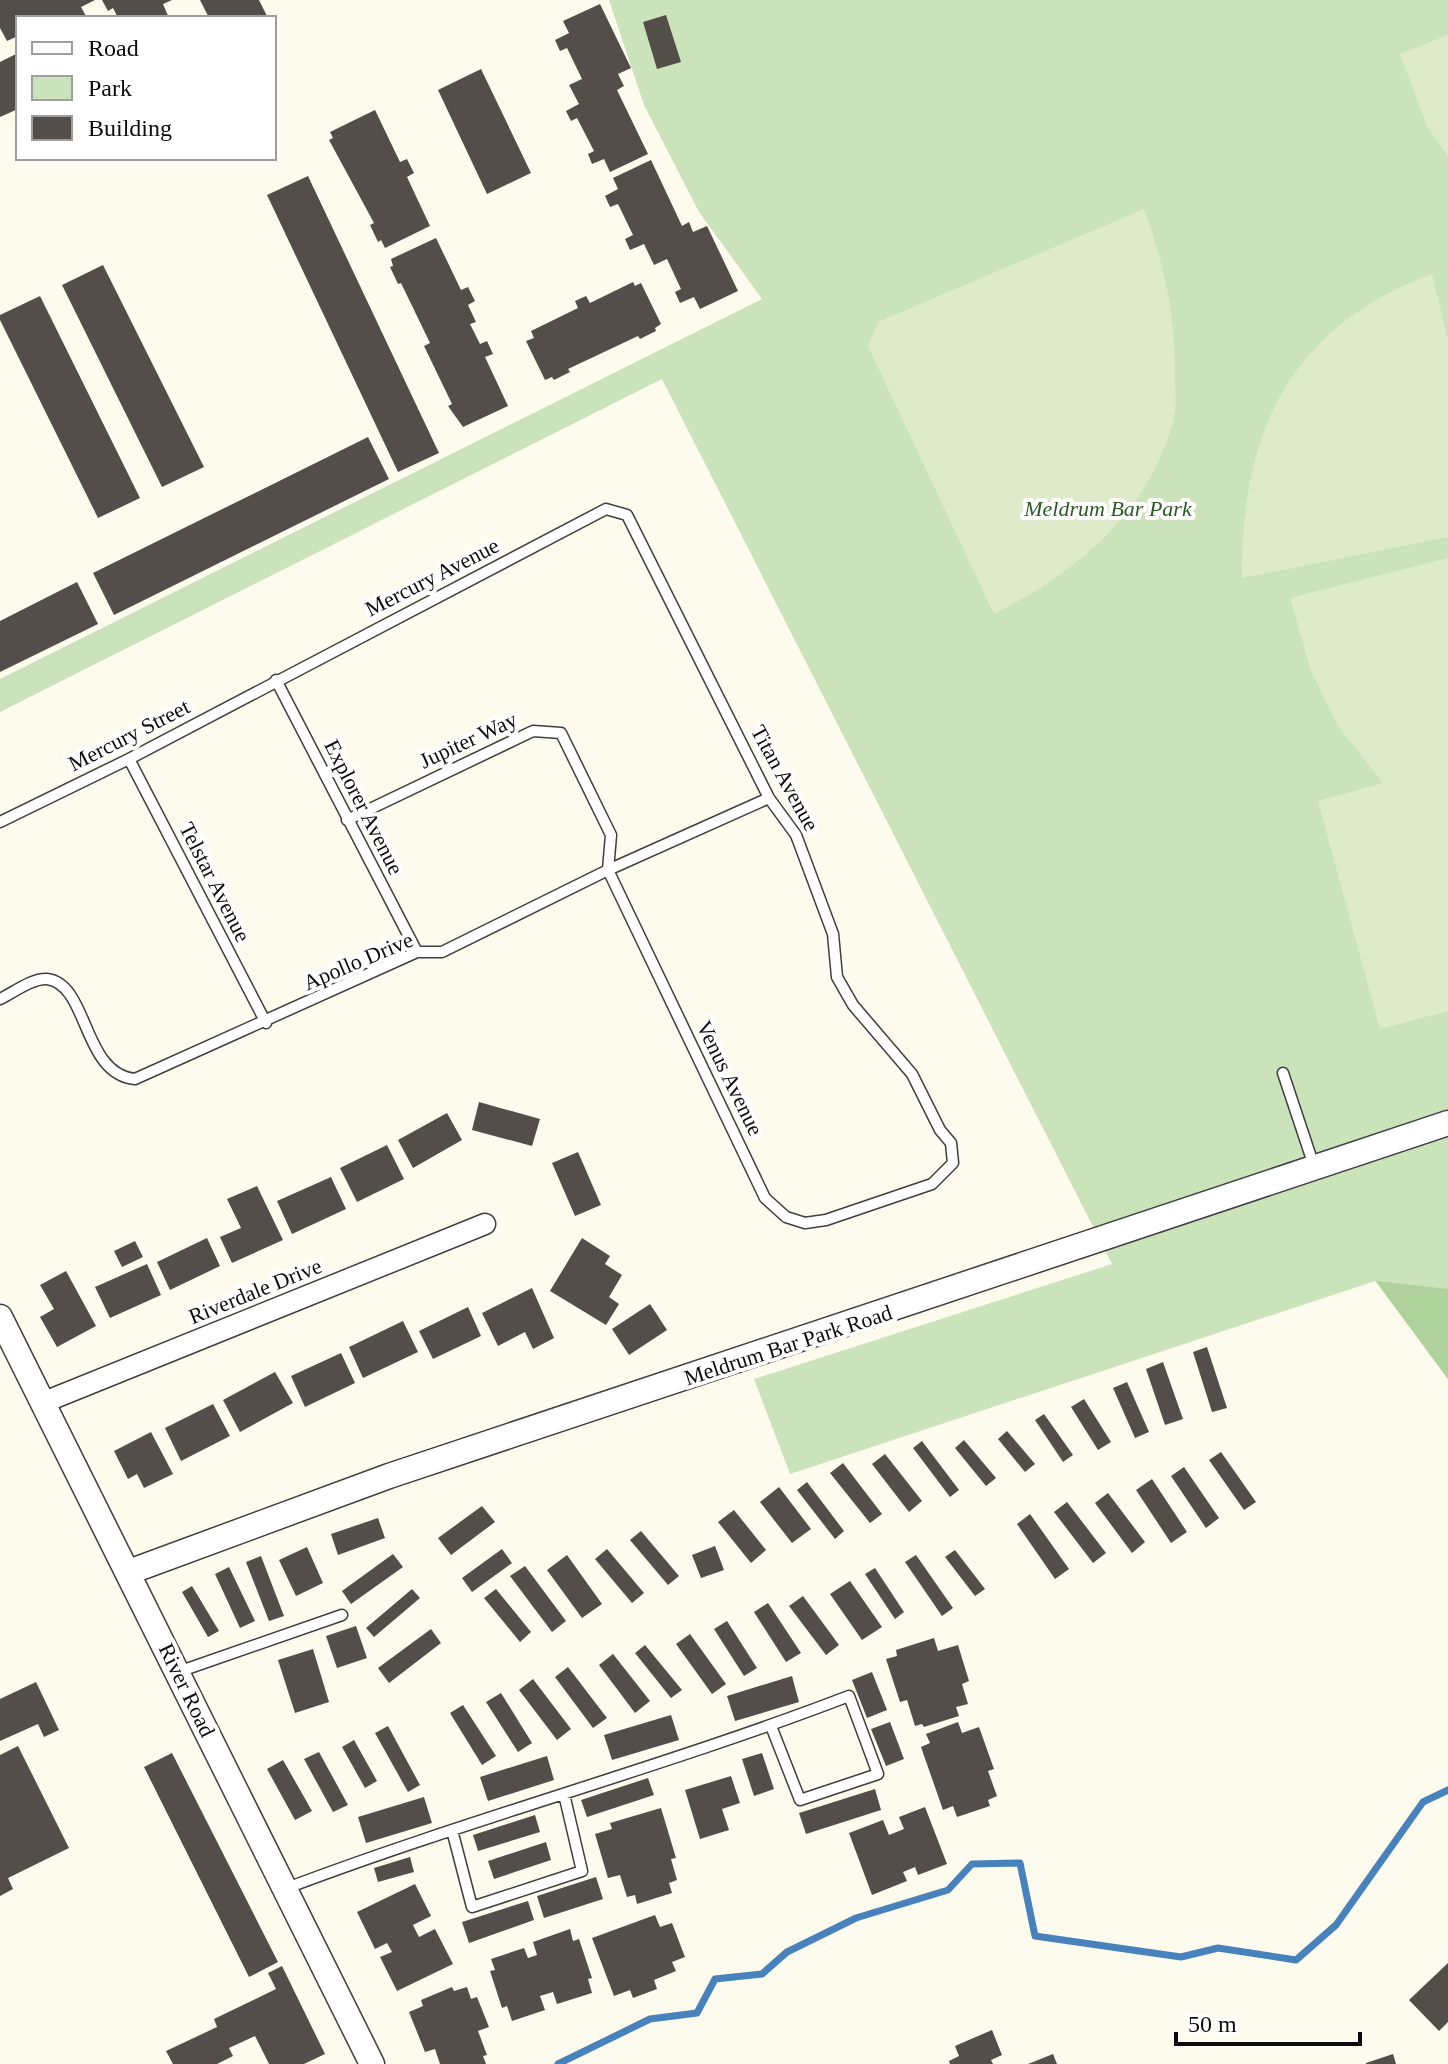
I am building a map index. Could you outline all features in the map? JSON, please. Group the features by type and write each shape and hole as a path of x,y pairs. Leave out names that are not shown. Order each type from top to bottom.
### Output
{"street":[{"name":"Meldrum Bar Park Road","path":"129,1572 389,1476 1448,1123"},
{"name":"Riverdale Drive","path":"42,1403 485,1224"},
{"name":"River Road","path":"0,1317 372,2064"}],"lane":[{"name":"Mercury Avenue","path":"276,680 606,509"},
{"name":"Titan Avenue","path":"606,509 627,515 769,798 796,835 833,934 837,977 853,1005 912,1074 940,1130 951,1143 953,1163 945,1174 932,1184 871,1205"},
{"name":"Mercury Street","path":"0,822 129,759 276,680"},
{"name":"Explorer Avenue","path":"276,680 417,952"},
{"name":"Jupiter Way","path":"347,820 533,731 561,733 611,835 608,870"},
{"name":"Telstar Avenue","path":"129,759 266,1023"},
{"name":"Apollo Drive","path":"0,999 37,981 58,984 68,993 100,1057 121,1078 135,1079 266,1023 417,952 442,952 608,870 769,798"},
{"name":"Venus Avenue","path":"608,870 765,1198 786,1217 805,1223 871,1205"},
{"path":"1283,1073 1314,1166"},
{"path":"178,1672 342,1615"},
{"path":"287,1888 452,1830 771,1726 849,1696 878,1774 800,1800 771,1726"},
{"path":"452,1830 472,1907 582,1871 564,1794"}],"green space":[{"name":"Meldrum Bar Park","path":"609,0 1448,0 1448,1379 1375,1281 790,1474 754,1379 1112,1264 662,379 0,712 0,679 762,299 699,212 644,105"},
{"path":"1448,35 1448,156 1427,126 1400,54"},
{"path":"1144,209 1163,271 1175,353 1174,418 1163,452 1128,510 1106,536 1054,579 994,614 868,346 878,322"},
{"path":"1432,274 1448,340 1448,537 1242,578 1244,525 1251,476 1264,431 1283,391 1309,355 1342,324 1383,297"},
{"path":"1448,558 1448,1011 1380,1029 1318,801 1383,783 1338,726 1311,671 1290,598"},
{"path":"1376,1281 1448,1289 1448,1379"}],"building":[{"path":"0,0 95,0 81,7 86,16 16,16 16,37 7,41 0,28"},
{"path":"102,0 172,0 163,4 168,16 117,16 113,8 108,11"},
{"path":"200,0 259,0 267,16 208,16"},
{"path":"600,4 631,68 618,74 624,86 617,90 648,154 610,172 604,159 592,164 588,154 594,151 577,118 571,121 566,111 579,104 569,85 582,79 567,48 560,51 555,40 569,33 563,21"},
{"path":"666,15 681,62 657,69 643,22"},
{"path":"16,54 16,110 0,117 0,62"},
{"path":"481,69 531,173 487,194 438,90"},
{"path":"375,110 400,162 407,159 414,173 407,177 430,226 385,248 381,240 378,242 370,225 374,223 329,140 333,138 330,132"},
{"path":"651,160 682,226 689,222 693,232 707,226 738,291 700,309 694,297 680,303 675,292 681,289 667,259 654,265 644,244 630,250 625,239 633,235 618,204 610,207 605,196 618,189 613,178"},
{"path":"308,176 439,453 398,472 267,195"},
{"path":"436,238 461,290 468,287 475,301 468,305 476,322 470,324 480,344 487,341 493,354 485,357 508,406 463,427 448,406 452,404 424,346 430,343 390,267 393,266 391,259"},
{"path":"103,265 204,467 162,487 62,285"},
{"path":"633,282 635,286 641,283 661,324 655,328 656,331 640,339 638,336 568,369 570,372 554,380 552,377 545,380 526,341 534,338 531,331 578,308 575,301 586,296 590,303"},
{"path":"40,296 140,498 98,518 0,320 0,315"},
{"path":"368,437 389,479 114,615 93,573"},
{"path":"77,582 98,624 0,672 0,621"},
{"path":"479,1102 540,1119 532,1146 472,1130"},
{"path":"447,1113 462,1140 413,1168 398,1140"},
{"path":"387,1145 404,1179 357,1202 340,1168"},
{"path":"578,1152 601,1205 575,1216 552,1163"},
{"path":"331,1177 346,1209 292,1234 277,1201"},
{"path":"257,1186 283,1240 232,1263 220,1237 241,1228 227,1199"},
{"path":"207,1238 220,1266 170,1290 157,1262"},
{"path":"582,1238 610,1256 605,1264 622,1275 609,1297 619,1304 606,1325 550,1291"},
{"path":"135,1241 143,1257 122,1267 114,1251"},
{"path":"147,1264 161,1295 110,1318 95,1287"},
{"path":"66,1271 96,1326 57,1347 40,1317 54,1309 40,1285"},
{"path":"532,1288 554,1338 533,1349 525,1332 498,1346 482,1313"},
{"path":"650,1304 667,1330 629,1355 612,1329"},
{"path":"468,1307 481,1336 433,1359 419,1331"},
{"path":"403,1321 418,1352 363,1378 349,1347"},
{"path":"1207,1347 1227,1408 1212,1412 1193,1352"},
{"path":"341,1353 355,1383 305,1407 291,1376"},
{"path":"1163,1362 1183,1419 1165,1425 1146,1369"},
{"path":"275,1372 293,1403 240,1432 223,1400"},
{"path":"1127,1382 1149,1432 1135,1438 1113,1388"},
{"path":"1084,1399 1111,1442 1098,1450 1071,1407"},
{"path":"213,1404 230,1436 181,1461 165,1428"},
{"path":"1044,1414 1073,1455 1063,1462 1035,1420"},
{"path":"1007,1431 1035,1464 1025,1472 998,1439"},
{"path":"151,1432 173,1474 144,1488 137,1474 128,1479 114,1451"},
{"path":"964,1440 996,1478 986,1486 955,1448"},
{"path":"922,1441 959,1490 950,1497 913,1448"},
{"path":"1221,1452 1256,1502 1244,1510 1209,1460"},
{"path":"885,1454 922,1501 909,1512 872,1464"},
{"path":"843,1463 882,1514 870,1523 830,1473"},
{"path":"1184,1467 1219,1518 1206,1528 1171,1476"},
{"path":"1152,1479 1187,1532 1171,1543 1136,1490"},
{"path":"807,1482 844,1531 835,1539 797,1490"},
{"path":"779,1487 811,1529 792,1543 760,1502"},
{"path":"1108,1493 1145,1542 1132,1553 1095,1503"},
{"path":"1067,1502 1106,1553 1093,1563 1054,1512"},
{"path":"482,1506 495,1522 451,1555 438,1538"},
{"path":"734,1510 766,1550 751,1563 718,1522"},
{"path":"1030,1514 1069,1569 1055,1579 1017,1524"},
{"path":"378,1518 385,1538 338,1555 331,1534"},
{"path":"641,1531 679,1576 668,1585 630,1540"},
{"path":"715,1546 724,1570 701,1578 692,1555"},
{"path":"307,1547 323,1583 296,1596 279,1560"},
{"path":"502,1549 512,1563 472,1592 462,1578"},
{"path":"607,1549 644,1593 632,1603 595,1559"},
{"path":"955,1550 985,1589 975,1596 945,1557"},
{"path":"393,1554 403,1567 351,1604 342,1591"},
{"path":"567,1555 602,1604 582,1618 547,1570"},
{"path":"916,1555 953,1608 942,1616 905,1562"},
{"path":"261,1556 284,1616 269,1621 246,1562"},
{"path":"525,1566 566,1621 552,1632 510,1576"},
{"path":"229,1567 255,1621 240,1628 215,1574"},
{"path":"875,1568 904,1612 895,1619 865,1574"},
{"path":"850,1581 882,1627 862,1640 830,1594"},
{"path":"192,1586 219,1631 208,1637 182,1592"},
{"path":"412,1589 420,1598 374,1637 366,1628"},
{"path":"496,1589 531,1632 520,1642 484,1598"},
{"path":"803,1596 839,1645 826,1655 789,1606"},
{"path":"768,1603 801,1653 786,1662 754,1612"},
{"path":"727,1621 757,1668 744,1676 714,1629"},
{"path":"356,1626 367,1658 337,1668 326,1636"},
{"path":"431,1629 441,1643 389,1683 378,1668"},
{"path":"690,1634 726,1684 712,1694 676,1644"},
{"path":"934,1638 938,1651 958,1645 969,1681 962,1684 968,1704 956,1707 959,1716 924,1727 922,1724 915,1726 907,1700 900,1702 886,1659 897,1656 896,1650"},
{"path":"645,1645 682,1690 671,1698 635,1653"},
{"path":"313,1649 329,1702 295,1713 278,1660"},
{"path":"613,1654 650,1701 635,1713 599,1665"},
{"path":"568,1667 607,1718 593,1728 555,1677"},
{"path":"872,1672 887,1710 867,1718 852,1680"},
{"path":"792,1676 799,1702 735,1721 727,1696"},
{"path":"533,1679 571,1729 557,1740 519,1690"},
{"path":"36,1682 59,1730 44,1737 38,1724 0,1741 0,1699"},
{"path":"501,1693 532,1743 518,1752 486,1702"},
{"path":"463,1705 496,1756 482,1765 450,1713"},
{"path":"671,1715 679,1740 612,1760 604,1735"},
{"path":"890,1722 904,1759 886,1766 871,1729"},
{"path":"958,1722 962,1733 979,1727 994,1769 988,1771 997,1796 988,1800 990,1806 957,1817 953,1806 943,1810 921,1747 930,1743 926,1734"},
{"path":"388,1726 420,1785 408,1792 375,1733"},
{"path":"354,1740 377,1781 365,1788 342,1747"},
{"path":"18,1746 69,1848 8,1878 13,1889 0,1896 0,1755"},
{"path":"319,1752 348,1805 333,1812 304,1759"},
{"path":"172,1753 278,1962 249,1977 144,1767"},
{"path":"762,1753 774,1789 754,1796 742,1759"},
{"path":"547,1756 554,1780 488,1801 480,1777"},
{"path":"283,1760 312,1811 295,1820 267,1769"},
{"path":"731,1776 740,1803 722,1809 729,1830 700,1839 685,1790"},
{"path":"648,1778 654,1795 587,1817 581,1800"},
{"path":"875,1789 881,1810 806,1834 799,1813"},
{"path":"424,1797 432,1823 366,1843 358,1817"},
{"path":"925,1807 947,1864 918,1875 915,1867 903,1872 907,1881 872,1895 849,1833 883,1820 889,1835 904,1829 899,1817"},
{"path":"661,1808 676,1858 671,1859 677,1880 669,1883 672,1893 637,1904 635,1895 627,1897 620,1875 608,1878 595,1834 612,1829 610,1823"},
{"path":"535,1815 540,1832 478,1851 473,1835"},
{"path":"546,1842 551,1860 494,1879 488,1861"},
{"path":"410,1857 414,1872 378,1882 374,1868"},
{"path":"596,1877 603,1899 544,1918 537,1896"},
{"path":"415,1884 431,1916 413,1925 419,1937 435,1929 453,1964 397,1991 380,1957 392,1952 387,1943 375,1949 357,1912"},
{"path":"528,1901 534,1920 469,1943 462,1922"},
{"path":"655,1915 660,1927 672,1923 685,1957 672,1962 676,1971 654,1980 657,1989 633,1998 630,1990 614,1996 592,1938"},
{"path":"570,1929 573,1941 579,1939 592,1978 588,1979 592,1993 557,2004 553,1992 540,1996 545,2010 512,2021 507,2006 502,2008 490,1971 495,1970 491,1959 524,1948 528,1958 537,1955 533,1942"},
{"path":"1448,1963 1448,2022 1439,2031 1409,2000"},
{"path":"282,1966 325,2054 304,2064 269,2064 255,2036 229,2048 233,2056 217,2064 173,2064 166,2051 217,2027 214,2019 276,1989 268,1973"},
{"path":"452,1987 454,1991 467,1987 471,1999 477,1997 489,2027 478,2031 487,2055 483,2056 486,2064 440,2064 435,2049 425,2052 409,2012 423,2006 421,2000"},
{"path":"992,2030 1002,2055 991,2060 993,2064 950,2064 949,2061 959,2056 955,2046"},
{"path":"1053,2054 1057,2064 1028,2064"},
{"path":"1393,2054 1396,2064 1366,2064 1366,2063"}],"waterway":[{"path":"558,2064 650,2019 697,2013 715,1979 762,1974 787,1952 856,1918 948,1890 972,1864 1020,1863 1035,1936 1181,1957 1218,1948 1296,1960 1336,1925 1423,1802 1448,1790"}]}
